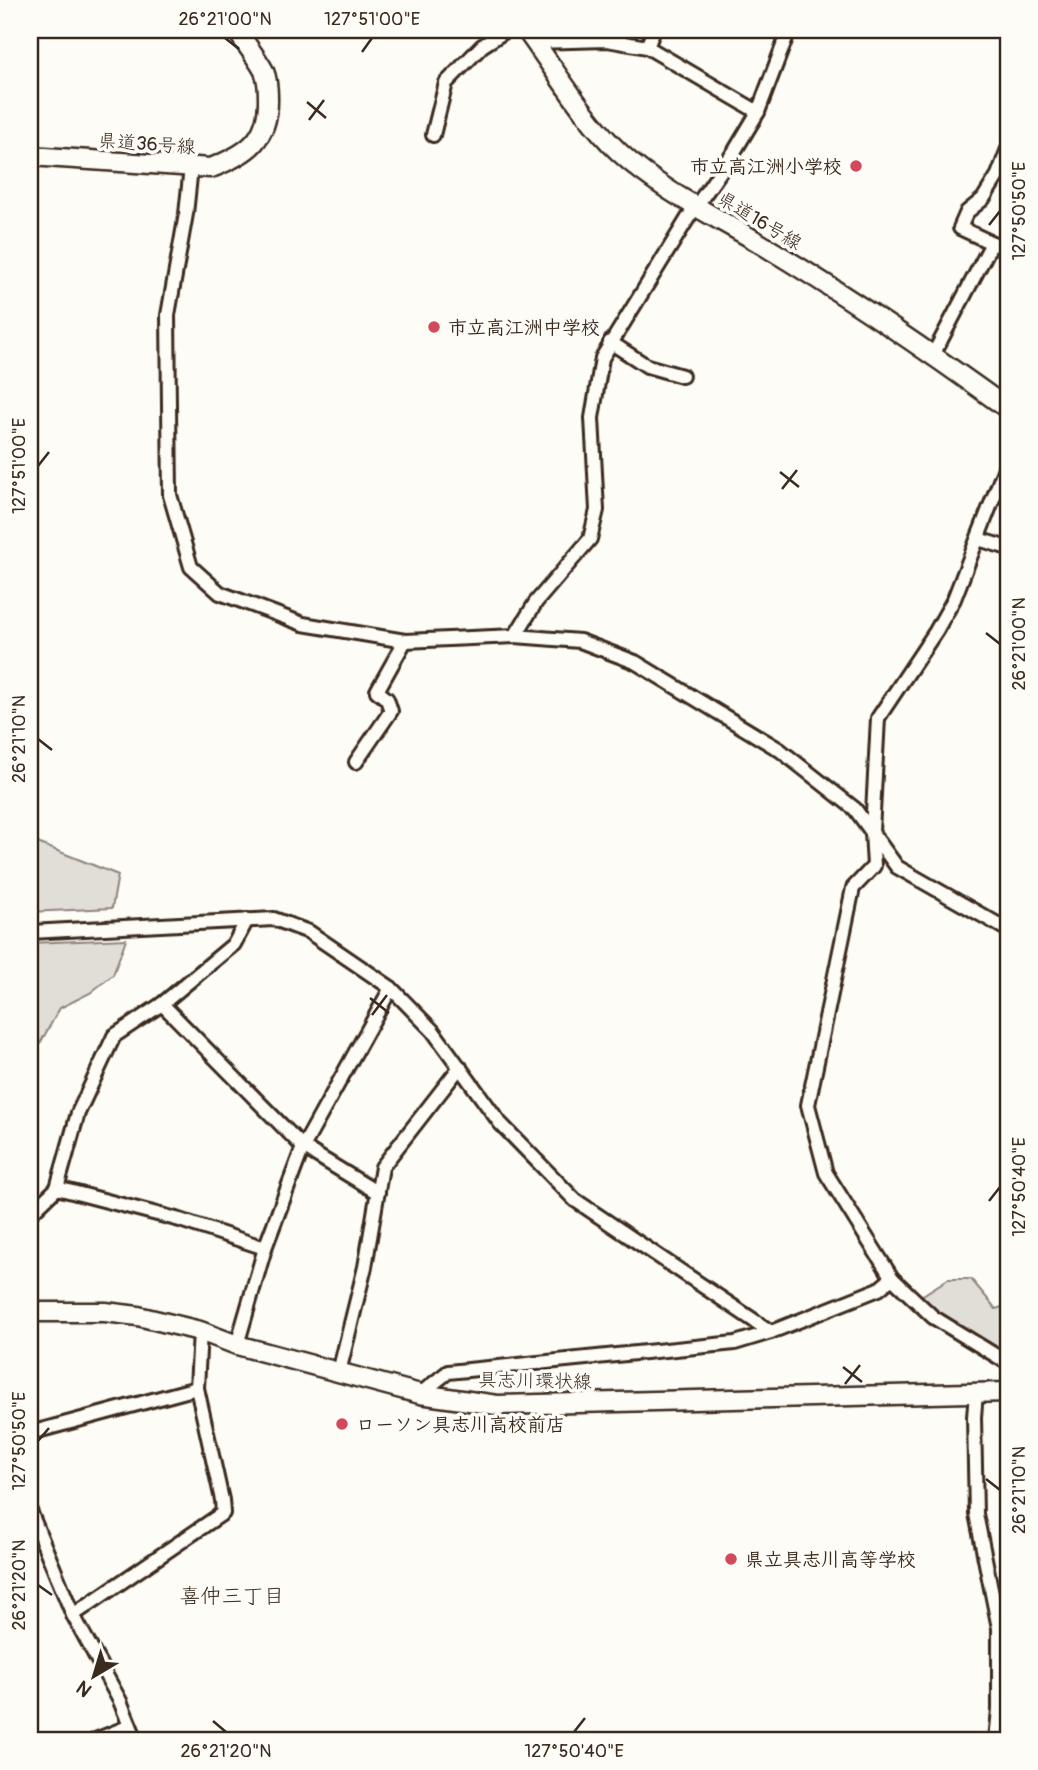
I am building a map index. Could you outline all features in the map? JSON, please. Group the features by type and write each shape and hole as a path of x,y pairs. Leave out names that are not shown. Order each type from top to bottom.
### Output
{"main road":[{"name":"県道36号線","path":"30,156 211,168 235,158 246,151 262,133 266,123 268,92 265,73 236,30"},
{"name":"県道16号線","path":"531,36 591,119 617,150 644,174 813,276 933,355 1008,409"},
{"name":"具志川環状線","path":"30,1312 116,1313 138,1316 420,1394 498,1405 1008,1392"}],"street":[{"path":"433,135 446,83 482,46 507,30"},
{"path":"647,47 654,30"},
{"path":"514,636 536,602 590,539 597,510 593,418 602,358 610,341 758,111 789,30"},
{"path":"531,36 607,40 647,47 758,111"},
{"path":"1008,149 998,175 983,199 967,212 960,228 1008,248"},
{"path":"191,167 186,214 168,315 170,495 191,568 220,593 303,624 405,641 514,636 580,641 635,662 780,750 855,809 897,867 1008,930"},
{"path":"933,355 992,243"},
{"path":"610,341 647,366 682,376"},
{"path":"1008,460 954,599 878,718 872,832 874,866 853,888 807,1105 827,1173 892,1278 933,1317 1008,1363"},
{"path":"978,539 1008,548"},
{"path":"356,762 391,711 387,699 377,691 405,641"},
{"path":"30,932 274,919 309,932 391,988 433,1031 500,1124 575,1200 771,1332"},
{"path":"30,1214 57,1188 78,1113 114,1036 162,1004 234,944 247,920"},
{"path":"237,1345 265,1248 303,1147 391,988"},
{"path":"162,1004 303,1147 378,1193"},
{"path":"338,1372 365,1267 382,1167 460,1067"},
{"path":"57,1188 180,1220 265,1248"},
{"path":"420,1394 448,1373 735,1343 771,1332 879,1289 892,1278"},
{"path":"73,1615 223,1513 197,1388 200,1331"},
{"path":"30,1433 197,1388"},
{"path":"976,1392 975,1514 999,1628 999,1709 996,1740"},
{"path":"30,1511 73,1615 120,1701 136,1740"},
{"path":"95,1740 130,1726"}],"shaded area":[{"path":"30,840 118,875 112,908 30,912"},
{"path":"126,939 113,975 90,993 60,1008 30,1061 30,943"},
{"path":"948,1279 971,1279 996,1309 1008,1305 1008,1363 915,1300"}],"place":[{"name":"市立高江洲小学校","path":"856,166"},
{"name":"市立高江洲中学校","path":"434,327"},
{"name":"ローソン具志川高校前店","path":"342,1424"},
{"name":"県立具志川高等学校","path":"731,1559"}],"district":[{"name":"喜仲三丁目","path":"232,1596"}]}
